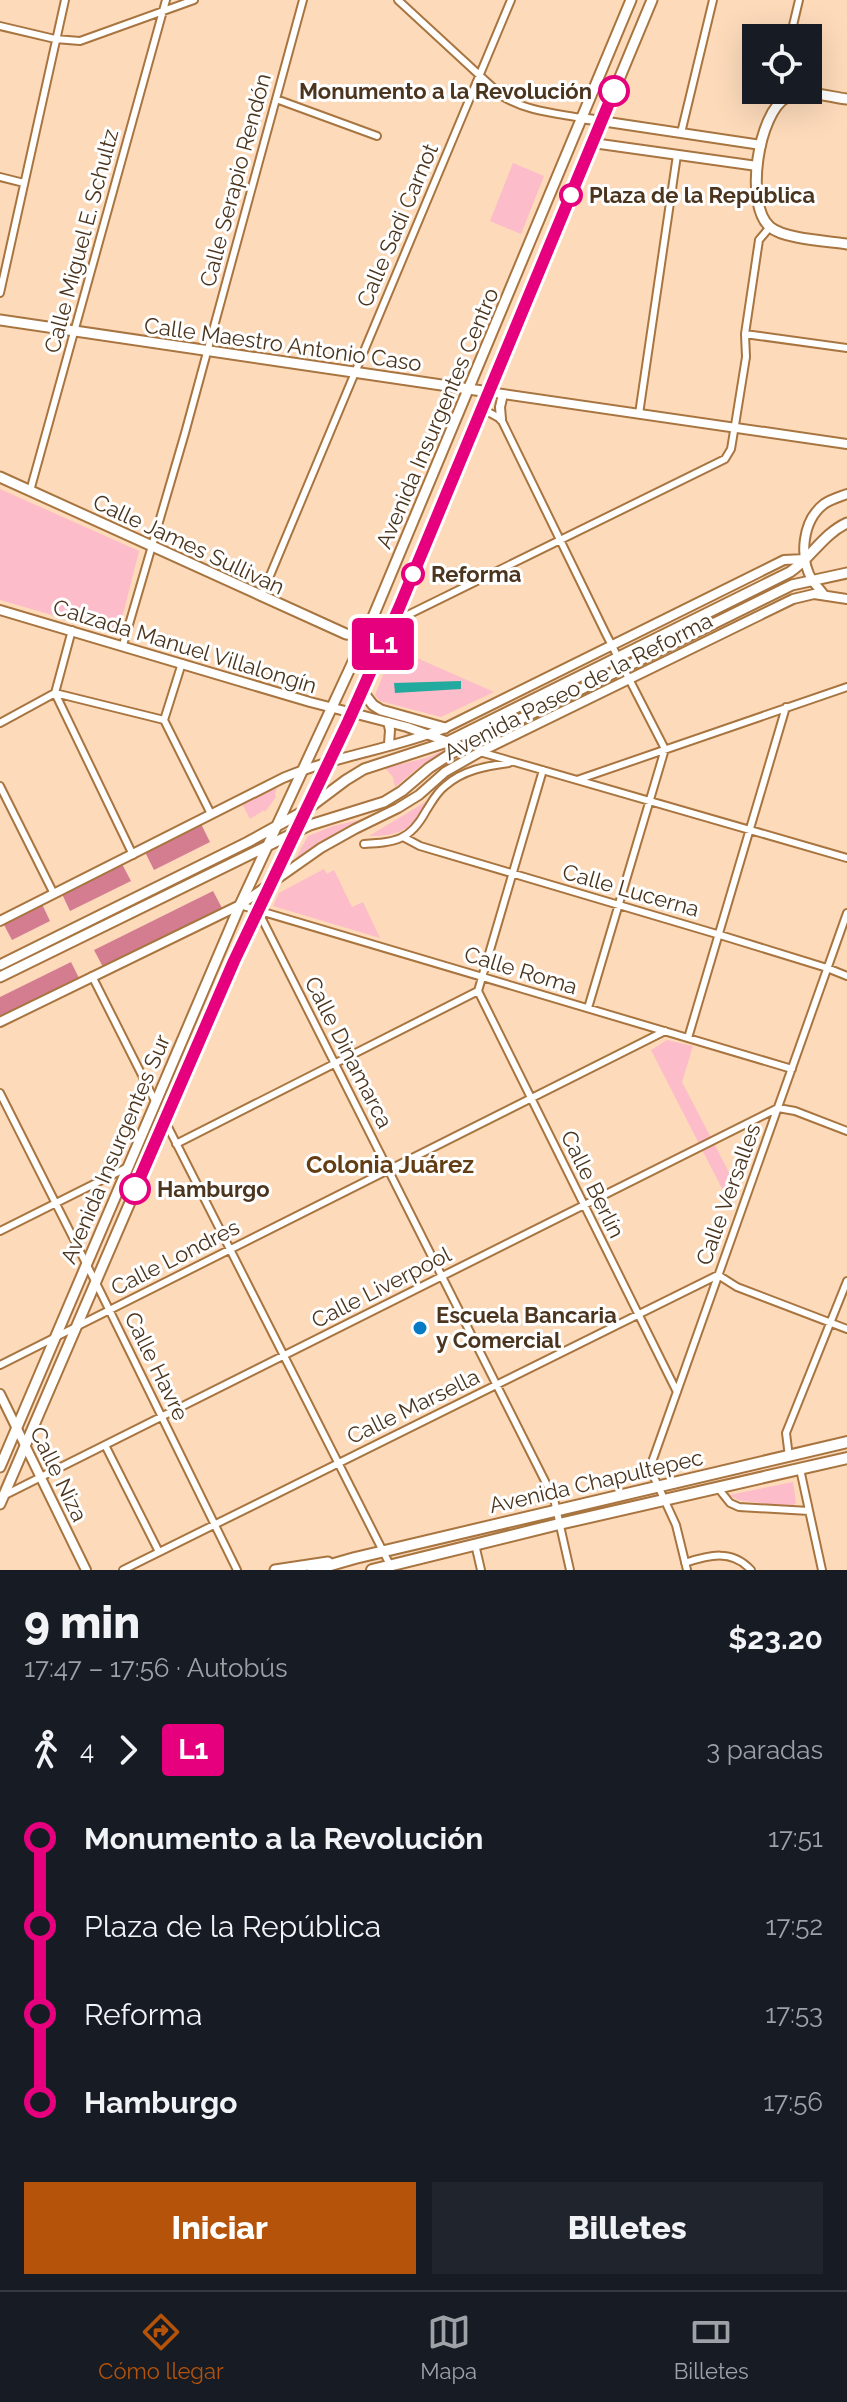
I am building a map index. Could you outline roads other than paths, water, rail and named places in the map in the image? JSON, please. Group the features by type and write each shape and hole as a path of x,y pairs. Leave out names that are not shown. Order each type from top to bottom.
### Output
{"main road":[{"name":"Avenida Insurgentes Centro","path":"267,846 365,636 631,0"},
{"name":"Avenida Insurgentes Centro","path":"296,832 392,622 652,0"},
{"path":"822,96 847,99"},
{"path":"778,104 771,116 757,166 762,216 770,227 781,233 847,244"},
{"path":"509,293 527,301"},
{"name":"Calle Maestro Antonio Caso","path":"0,320 489,392"},
{"name":"Calle James Sullivan","path":"0,477 261,597 346,634 365,636"},
{"name":"Avenida Paseo de la Reforma","path":"0,965 277,826 306,810 364,769 447,742 790,572 823,539 847,523"},
{"name":"Avenida Paseo de la Reforma","path":"0,977 296,832 334,816 384,802 463,747 792,585 847,573"},
{"path":"362,691 381,710 445,728"},
{"name":"Avenida Insurgentes Sur","path":"1,1499 165,1121 296,832"},
{"name":"Avenida Insurgentes Sur","path":"0,1467 85,1263 267,846"},
{"name":"Avenida Chapultepec","path":"313,1570 847,1442"},
{"name":"Avenida Chapultepec","path":"372,1570 391,1568 475,1544 847,1458"},
{"name":"Avenida Chapultepec","path":"275,1570 355,1558"}],"street":[{"path":"0,293 65,0"},
{"name":"Calle Miguel E. Schultz","path":"30,491 166,0"},
{"path":"0,26 55,39 80,41 194,0"},
{"name":"Calle Serapio Rendón","path":"123,645 303,0"},
{"path":"398,0 513,103 529,109 581,118 761,145"},
{"name":"Calle Sadi Carnot","path":"261,597 511,0"},
{"path":"681,133 713,0"},
{"path":"793,24 799,0"},
{"path":"276,99 377,136"},
{"path":"593,143 757,166"},
{"path":"639,414 677,155"},
{"path":"0,177 24,183"},
{"path":"365,636 725,459 731,449 735,428 759,240 770,227"},
{"path":"745,334 847,348"},
{"name":"Calle Maestro Antonio Caso","path":"489,392 847,444"},
{"path":"503,394 501,419 665,749 588,1008"},
{"path":"481,412 501,419"},
{"path":"824,595 812,579 805,559 806,536 814,515 828,501 847,494"},
{"name":"Avenida Paseo de la Reforma","path":"0,921 304,770 445,728 784,560 805,559"},
{"name":"Avenida Paseo de la Reforma","path":"0,1022 240,905 321,848 398,808 419,795 445,772 480,752 793,599 814,594 847,599"},
{"name":"Calzada Manuel Villalongín","path":"0,610 847,858"},
{"path":"72,630 55,693 133,855"},
{"path":"182,663 164,720 211,814"},
{"path":"577,780 847,687"},
{"path":"0,723 55,693 164,720"},
{"path":"688,1038 786,707"},
{"path":"388,722 389,744"},
{"name":"Avenida Paseo de la Reforma","path":"405,838 419,823 438,792 456,778 481,767 513,762"},
{"path":"176,1144 478,991 543,770"},
{"path":"0,786 54,894"},
{"path":"364,844 405,838"},
{"name":"Calle Lucerna","path":"405,838 420,846 847,976"},
{"name":"Calle Roma","path":"240,905 792,1069"},
{"name":"Calle Dinamarca","path":"258,911 554,1499 570,1570"},
{"name":"Calle Versalles","path":"659,1486 653,1475 652,1462 847,913"},
{"path":"92,976 155,1101"},
{"name":"Calle Berlín","path":"478,991 677,1392"},
{"name":"Calle Londres","path":"0,1365 665,1031"},
{"name":"Calle Havre","path":"0,1093 237,1570"},
{"path":"778,1108 795,1111 847,1131"},
{"name":"Calle Liverpool","path":"1,1499 778,1108"},
{"path":"165,1121 391,1568"},
{"path":"0,1231 126,1168"},
{"path":"718,1275 737,1287 847,1329"},
{"name":"Calle Marsella","path":"123,1570 718,1275"},
{"path":"789,1457 786,1433 847,1281"},
{"name":"Calle Niza","path":"0,1394 86,1570"},
{"path":"105,1445 159,1552"},
{"path":"800,1469 822,1570"},
{"path":"659,1486 676,1525 686,1566 717,1554 744,1562 751,1570"},
{"path":"718,1488 730,1503 739,1507 809,1511"},
{"path":"475,1544 481,1570"}],"water":[{"path":"461,681 461,689 395,693 394,683"}],"place":[{"name":"Monumento a la Revolución","path":"614,91"},
{"name":"Plaza de la República","path":"571,195"},
{"name":"Reforma","path":"413,574"},
{"name":"Hamburgo","path":"135,1189"},
{"name":"Escuela Bancaria y Comercial","path":"420,1328"}],"district":[{"name":"Colonia Juárez","path":"390,1165"}]}
